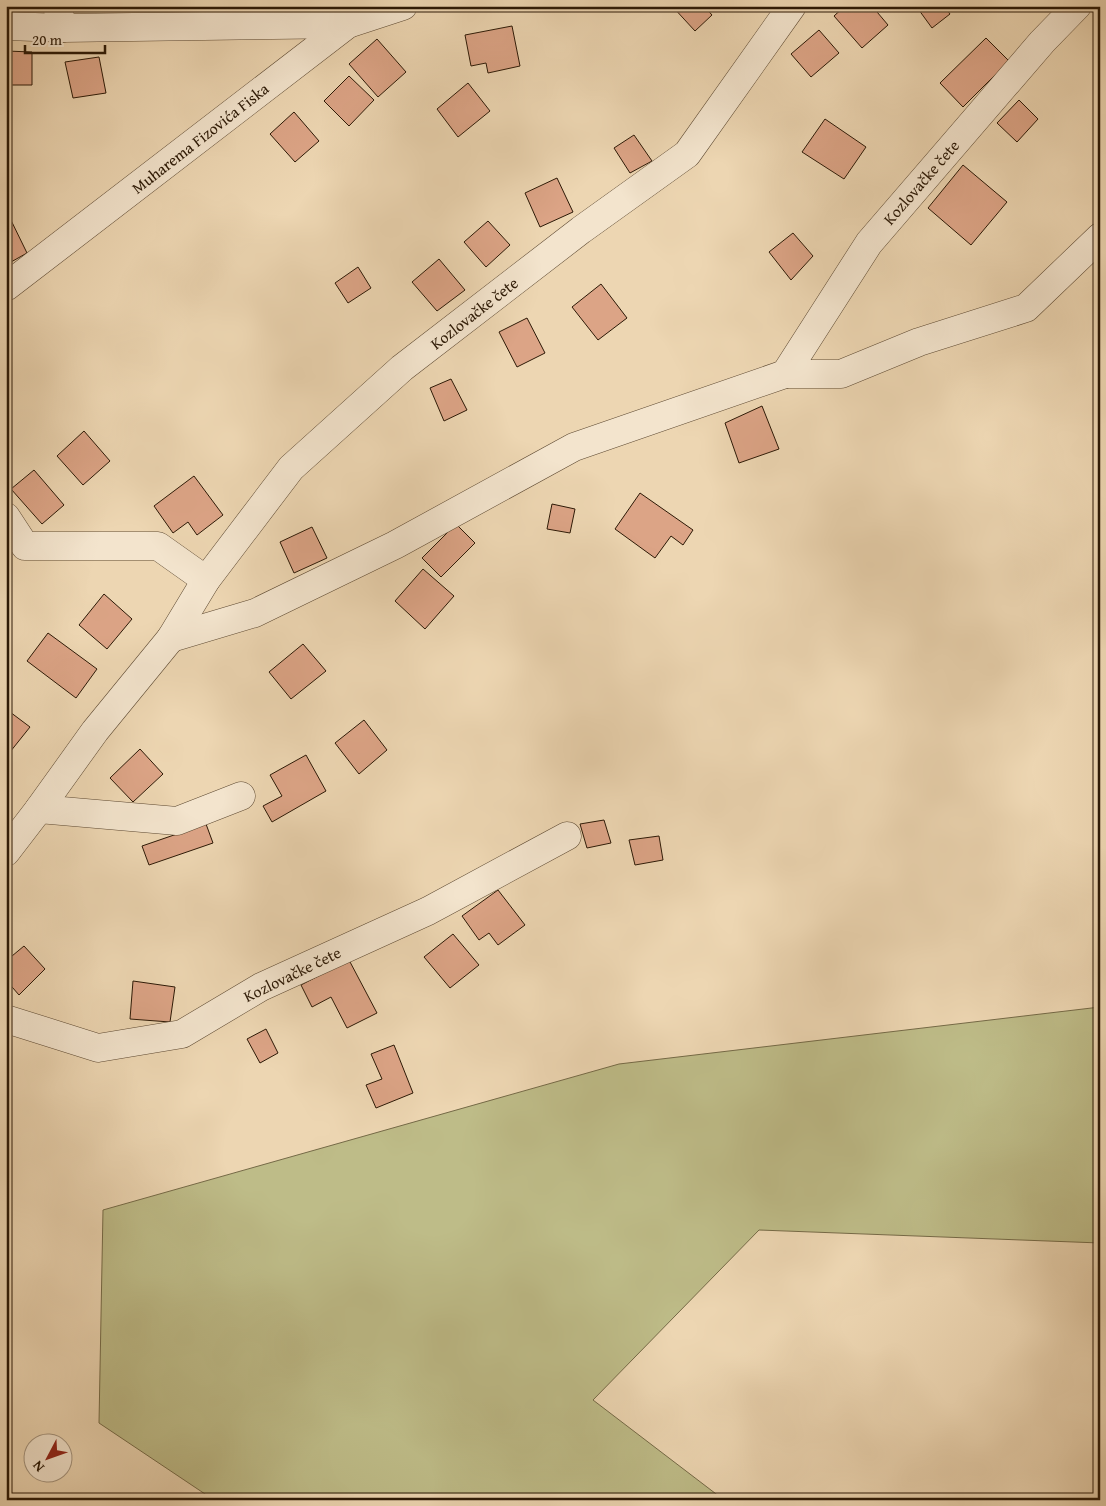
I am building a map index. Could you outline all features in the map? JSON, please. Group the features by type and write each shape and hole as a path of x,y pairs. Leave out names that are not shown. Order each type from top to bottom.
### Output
{"street":[{"name":"Muharema Fizovića Fiska","path":"6,287 348,24 403,6"},
{"name":"Kozlovačke čete","path":"6,852 95,731 171,638 206,580 292,468 402,368 581,230 687,154 792,6"},
{"name":"Kozlovačke čete","path":"785,374 869,243 1042,42 1077,6"},
{"path":"6,26 60,17 348,24"},
{"path":"171,638 255,613 395,546 574,448 785,374 842,374 919,342 1026,308 1100,238"},
{"path":"6,516 25,546 158,546 206,580"},
{"path":"39,809 178,821 241,796"},
{"name":"Kozlovačke čete","path":"6,1019 98,1048 182,1034 261,987 428,911 567,836"}],"shaded area":[{"path":"1100,1007 1100,1243 759,1230 593,1400 724,1500 214,1500 99,1423 103,1210 619,1064"}],"building":[{"path":"178,6 210,6 210,9 179,14"},
{"path":"672,6 704,6 712,15 695,31"},
{"path":"845,6 872,6 888,25 862,48 834,16"},
{"path":"916,6 944,6 950,14 932,28"},
{"path":"512,26 520,66 488,73 486,63 471,66 465,35"},
{"path":"819,30 839,53 811,77 791,54"},
{"path":"986,38 1009,61 963,107 940,83"},
{"path":"377,39 406,72 378,97 349,64"},
{"path":"6,51 32,52 32,85 6,85"},
{"path":"99,57 106,93 73,98 65,62"},
{"path":"349,76 374,100 349,126 324,101"},
{"path":"468,83 490,111 458,137 437,109"},
{"path":"1019,100 1038,119 1017,142 997,123"},
{"path":"294,112 319,141 295,162 270,134"},
{"path":"825,119 866,147 844,179 802,152"},
{"path":"634,135 652,161 630,173 614,148"},
{"path":"963,165 1007,202 971,245 928,208"},
{"path":"557,178 573,212 540,227 525,193"},
{"path":"6,210 27,253 11,262 6,253"},
{"path":"488,221 510,245 486,267 464,242"},
{"path":"793,233 813,256 791,280 769,252"},
{"path":"439,259 465,290 437,311 412,282"},
{"path":"358,267 371,288 348,303 335,283"},
{"path":"601,284 627,318 598,340 572,307"},
{"path":"527,318 545,353 517,367 499,332"},
{"path":"451,379 467,410 444,421 430,388"},
{"path":"762,406 779,449 739,463 725,423"},
{"path":"84,431 110,461 83,485 57,456"},
{"path":"34,470 64,505 42,524 11,489"},
{"path":"194,476 223,515 197,535 188,522 173,533 154,506"},
{"path":"640,493 693,530 683,545 671,536 655,558 615,529"},
{"path":"552,504 575,509 570,533 547,529"},
{"path":"456,524 475,543 441,577 422,558"},
{"path":"312,527 327,558 294,573 280,542"},
{"path":"423,569 454,596 425,629 395,601"},
{"path":"104,594 132,619 107,649 79,625"},
{"path":"48,633 97,669 76,698 27,661"},
{"path":"303,644 326,671 291,699 269,672"},
{"path":"6,709 30,727 10,752 6,749"},
{"path":"364,720 387,750 359,774 335,743"},
{"path":"140,749 163,774 133,802 110,778"},
{"path":"306,755 326,791 272,822 263,806 282,796 270,775"},
{"path":"604,820 611,843 587,848 580,824"},
{"path":"206,824 213,843 149,865 142,846"},
{"path":"659,836 663,860 635,865 629,840"},
{"path":"498,890 525,925 498,945 489,933 479,940 462,916"},
{"path":"453,934 479,965 450,988 424,957"},
{"path":"24,946 45,969 19,995 6,980 6,961"},
{"path":"349,960 377,1013 347,1028 331,997 312,1007 301,985"},
{"path":"133,981 175,987 170,1022 130,1019"},
{"path":"266,1029 278,1053 260,1063 247,1039"},
{"path":"394,1045 413,1093 376,1108 366,1085 382,1079 371,1054"}]}
